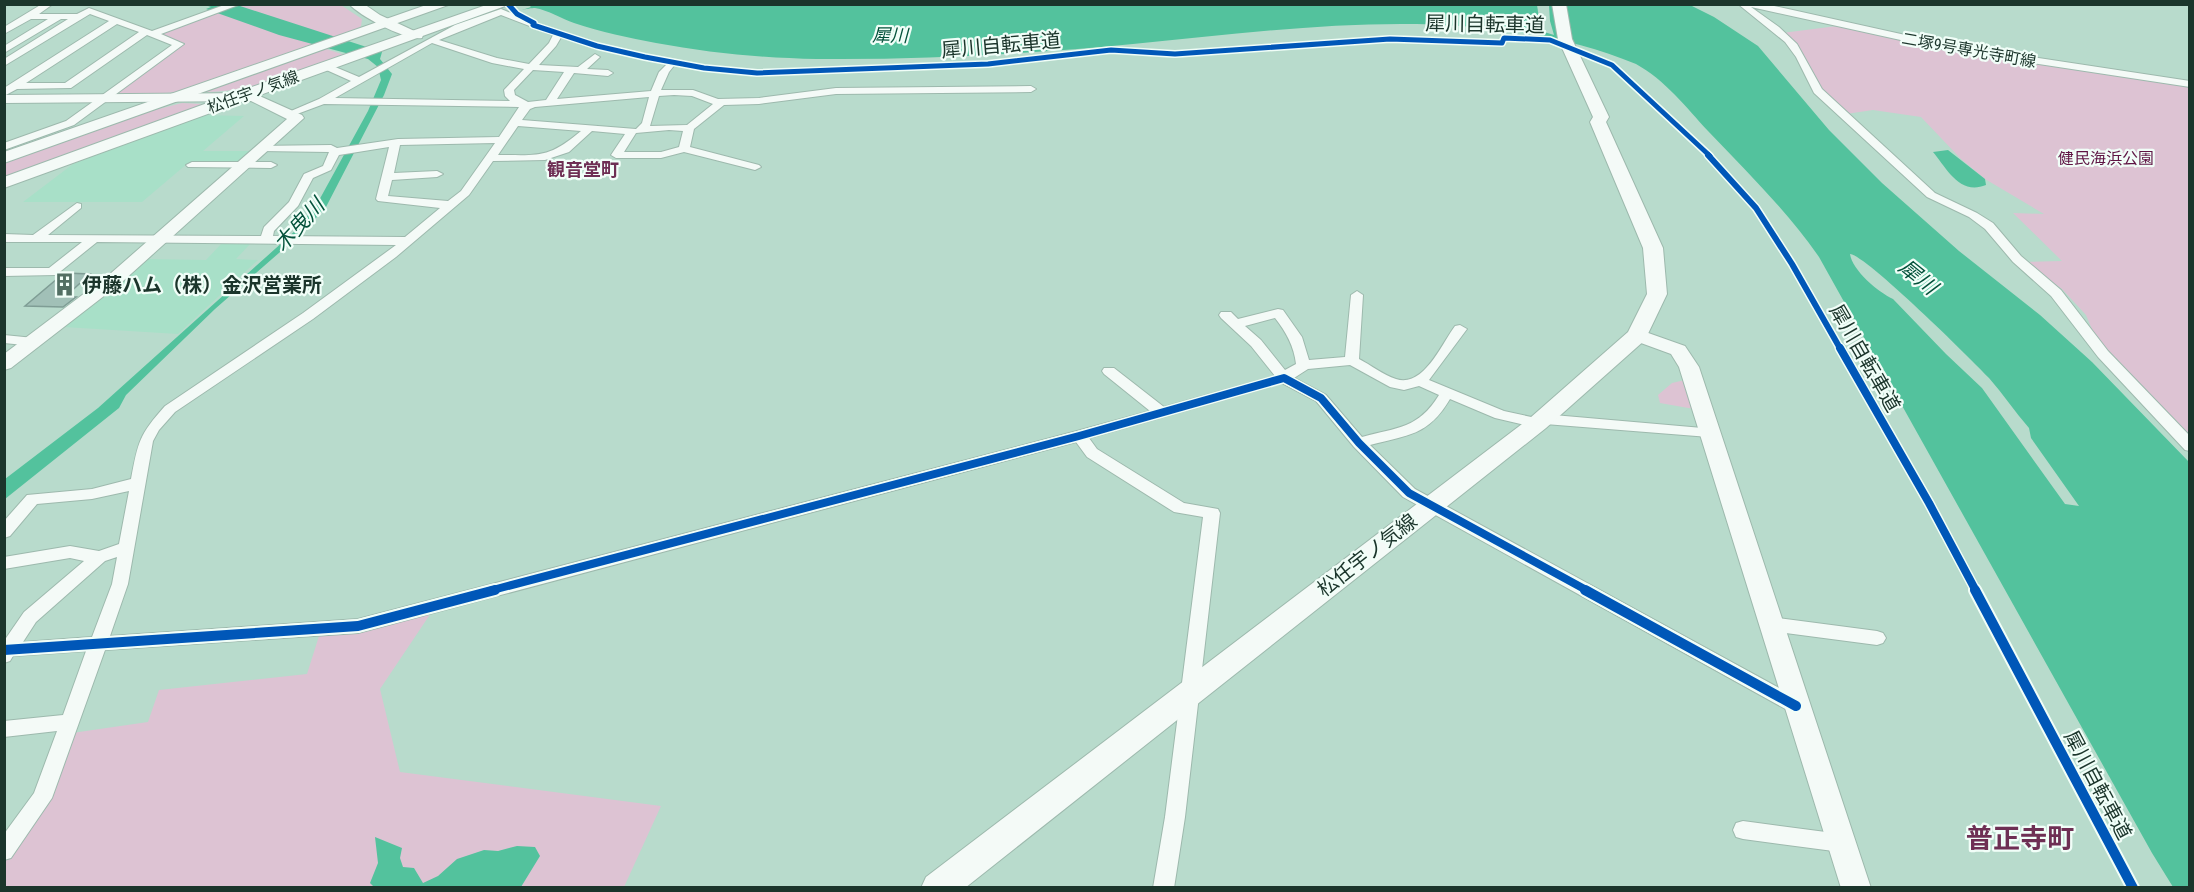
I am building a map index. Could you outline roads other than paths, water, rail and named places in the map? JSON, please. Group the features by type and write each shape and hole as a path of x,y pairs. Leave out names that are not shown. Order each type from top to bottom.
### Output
{"main road":[{"path":"389,22 444,4"},
{"name":"松任宇ノ気線","path":"1558,4 1565,56"},
{"name":"松任宇ノ気線","path":"4,183 238,97 500,6"},
{"name":"松任宇ノ気線","path":"938,888 1540,421 1637,334 1657,294 1653,248 1598,122 1600,117 1565,56 1546,15"},
{"name":"松任宇ノ気線","path":"4,158 389,22"}],"street":[{"path":"4,31 49,4"},
{"path":"16,86 67,86 149,33 237,4"},
{"path":"355,4 376,18 417,35"},
{"path":"372,4 388,14 389,22"},
{"path":"1742,4 1794,46 1808,70 1812,84 1818,91 1922,187 1931,195 1973,215 1989,226 2017,259 2056,293 2103,354 2190,446"},
{"name":"二塚9号専光寺町線","path":"1751,4 1946,47 2190,84"},
{"path":"4,147 70,123 179,44 89,10 10,57 12,67 42,68"},
{"path":"289,114 323,101 458,27 501,12 558,34 553,44 509,90 510,96 525,105"},
{"path":"29,16 79,17"},
{"path":"4,50 59,17"},
{"path":"4,93 116,21"},
{"path":"431,40 495,61 530,67 608,73"},
{"path":"549,103 575,70 595,57"},
{"path":"672,62 662,72 653,93 648,122 616,155 661,155 684,149 755,167"},
{"path":"325,66 358,80"},
{"path":"515,123 580,114 653,93 693,93 707,99 723,101 759,101 836,91 1031,89"},
{"path":"4,99 102,100 253,96 297,118 161,239 4,364"},
{"path":"323,101 525,105 549,103 580,114 590,128"},
{"path":"684,149 689,128 723,101"},
{"path":"4,851 42,798 99,645 120,584 146,441 153,428 170,409 309,316 465,193 515,123 525,105"},
{"path":"489,158 541,159 565,150 590,128 637,131 669,127 689,128"},
{"path":"261,148 331,148 340,151 395,143 501,140"},
{"path":"395,143 382,199 451,205"},
{"path":"267,240 268,230 294,204 308,176 327,168 340,151"},
{"path":"192,165 271,165"},
{"path":"386,177 437,174"},
{"path":"35,239 77,206"},
{"path":"4,238 407,241"},
{"path":"4,272 52,272 94,239"},
{"path":"1352,360 1357,295"},
{"path":"1303,366 1302,349 1297,338 1278,313 1231,320 1256,343 1284,378 1321,398 1359,443 1409,493 1796,706"},
{"path":"6,652 358,626 1162,414 1284,378 1303,366 1352,360 1376,375 1409,385 1419,381 1430,372 1447,344 1460,329"},
{"path":"1637,334 1678,350 1689,367 1856,888"},
{"path":"4,339 34,342"},
{"path":"1110,371 1162,414"},
{"path":"1419,381 1500,415 1540,421 1709,432"},
{"path":"1359,443 1418,427 1434,414 1447,393"},
{"path":"1079,436 1092,453 1179,508 1212,513 1188,692 1187,719 1176,806 1163,888"},
{"path":"4,532 33,499 92,494 139,483"},
{"path":"6,652 30,617 99,557 128,547"},
{"path":"4,563 70,552 99,557"},
{"path":"1770,624 1877,638"},
{"path":"4,729 70,722"},
{"path":"1743,830 1841,843"}],"water":[{"name":"犀川","path":"528,4 1688,4 1714,17 1758,46 1829,130 1882,183 1959,251 2040,315 2092,362 2189,462 2189,887 2173,887 2152,853 1819,257 1780,208 1683,103 1647,70 1636,64 1577,44 1515,32 1453,25 1389,24 1324,26 1094,48 975,56 856,59 777,57 696,50 636,39 584,26 540,9 522,10 531,7","holes":["1850,254 1860,259 1919,310 1989,378 2029,428 2031,438 2079,506 2065,504 1982,388 1893,299 1867,280 1855,267"]},
{"path":"205,5 237,5 382,52 380,59 392,74 384,95 326,207 304,231 215,309 126,395 119,408 5,499 5,479 98,408 295,231 317,204 368,111 381,80 378,67 368,59 279,35 206,9 211,7"},
{"path":"1948,150 1985,179 1986,185 1968,187 1954,178 1933,152"},
{"path":"375,837 402,848 400,858 403,867 414,868 423,883 438,876 457,859 484,850 498,851 517,846 535,847 540,856 521,887 374,887 370,883 378,863"}],"place":[{"name":"伊藤ハム（株）金沢営業所","path":"64,285"}],"district":[{"name":"観音堂町","path":"583,169"},
{"name":"普正寺町","path":"2020,839"}],"park label":[{"name":"健民海浜公園","path":"2106,158"}],"water label":[{"name":"木曳川","path":"299,225"}]}
